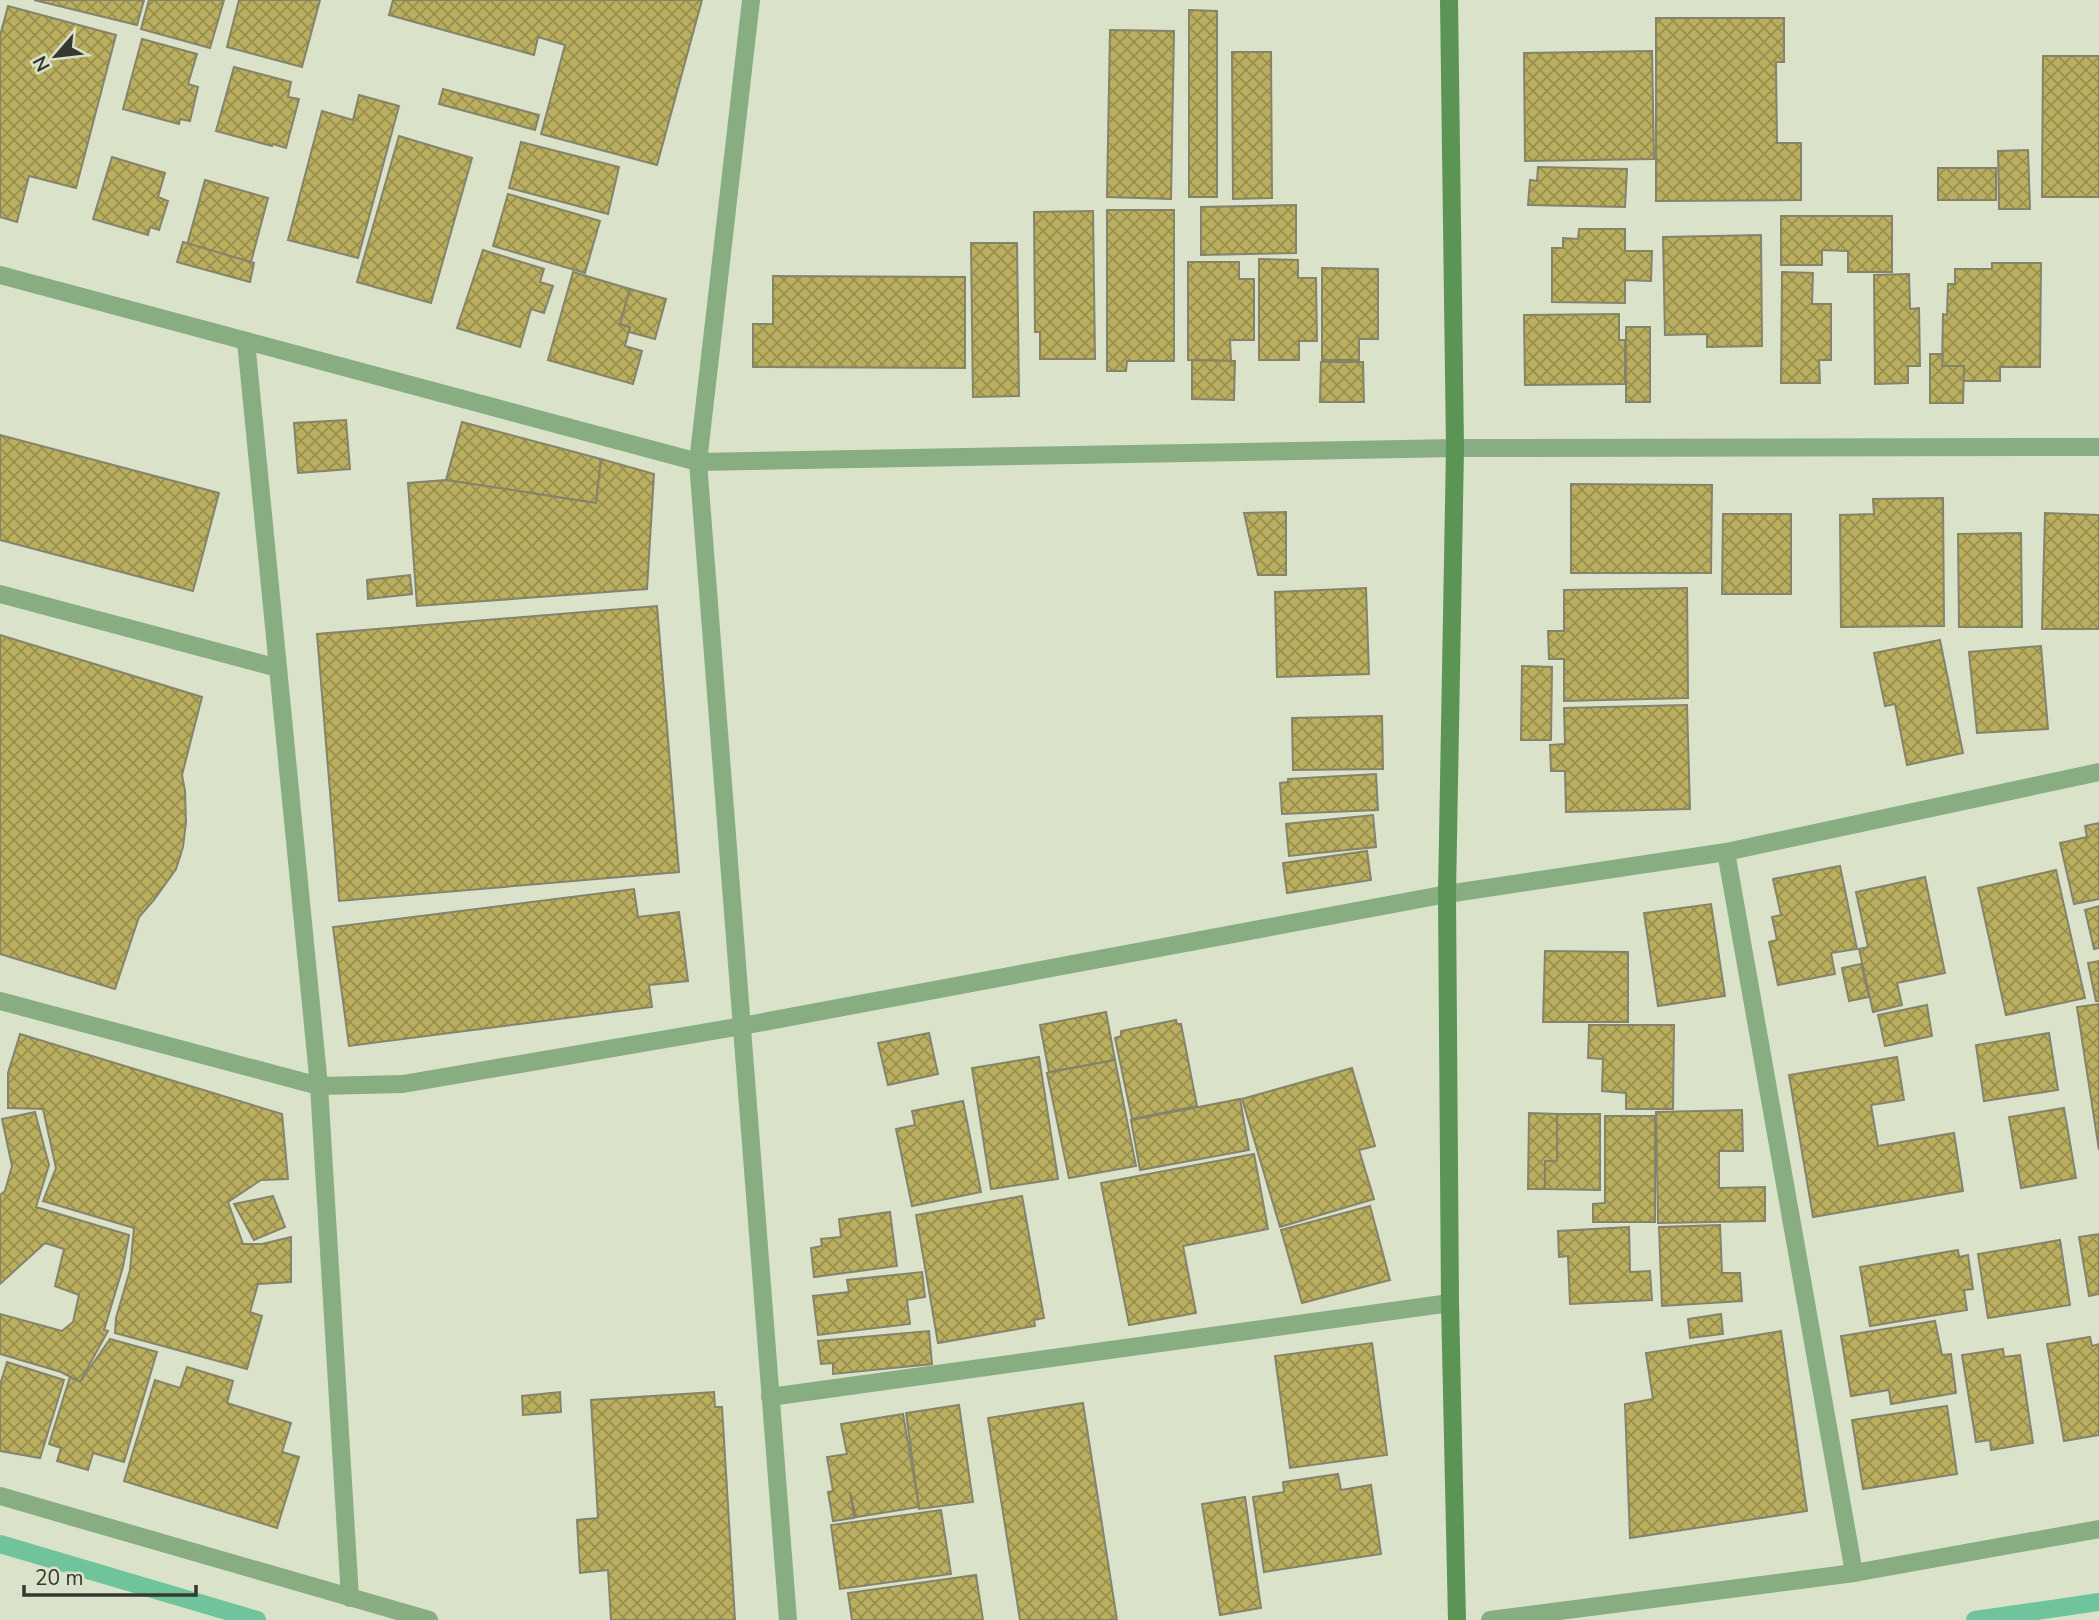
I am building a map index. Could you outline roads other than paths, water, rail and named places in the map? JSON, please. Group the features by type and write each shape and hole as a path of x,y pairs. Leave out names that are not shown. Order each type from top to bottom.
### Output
{"street":[{"path":"751,0 698,462 788,1620"},
{"path":"1449,0 1455,448 1447,894 1457,1620"},
{"path":"0,275 698,462 1455,448 2099,447"},
{"path":"246,341 319,1086 350,1598"},
{"path":"0,594 278,668"},
{"path":"0,1001 319,1086 403,1084 742,1026 1447,894 1726,852 2099,772"},
{"path":"1726,852 1854,1573"},
{"path":"770,1397 1451,1303"},
{"path":"0,1496 429,1620"},
{"path":"1490,1620 1854,1573 2099,1529"}],"waterway":[{"path":"0,1544 257,1620"},
{"path":"1975,1620 2099,1602"}]}
